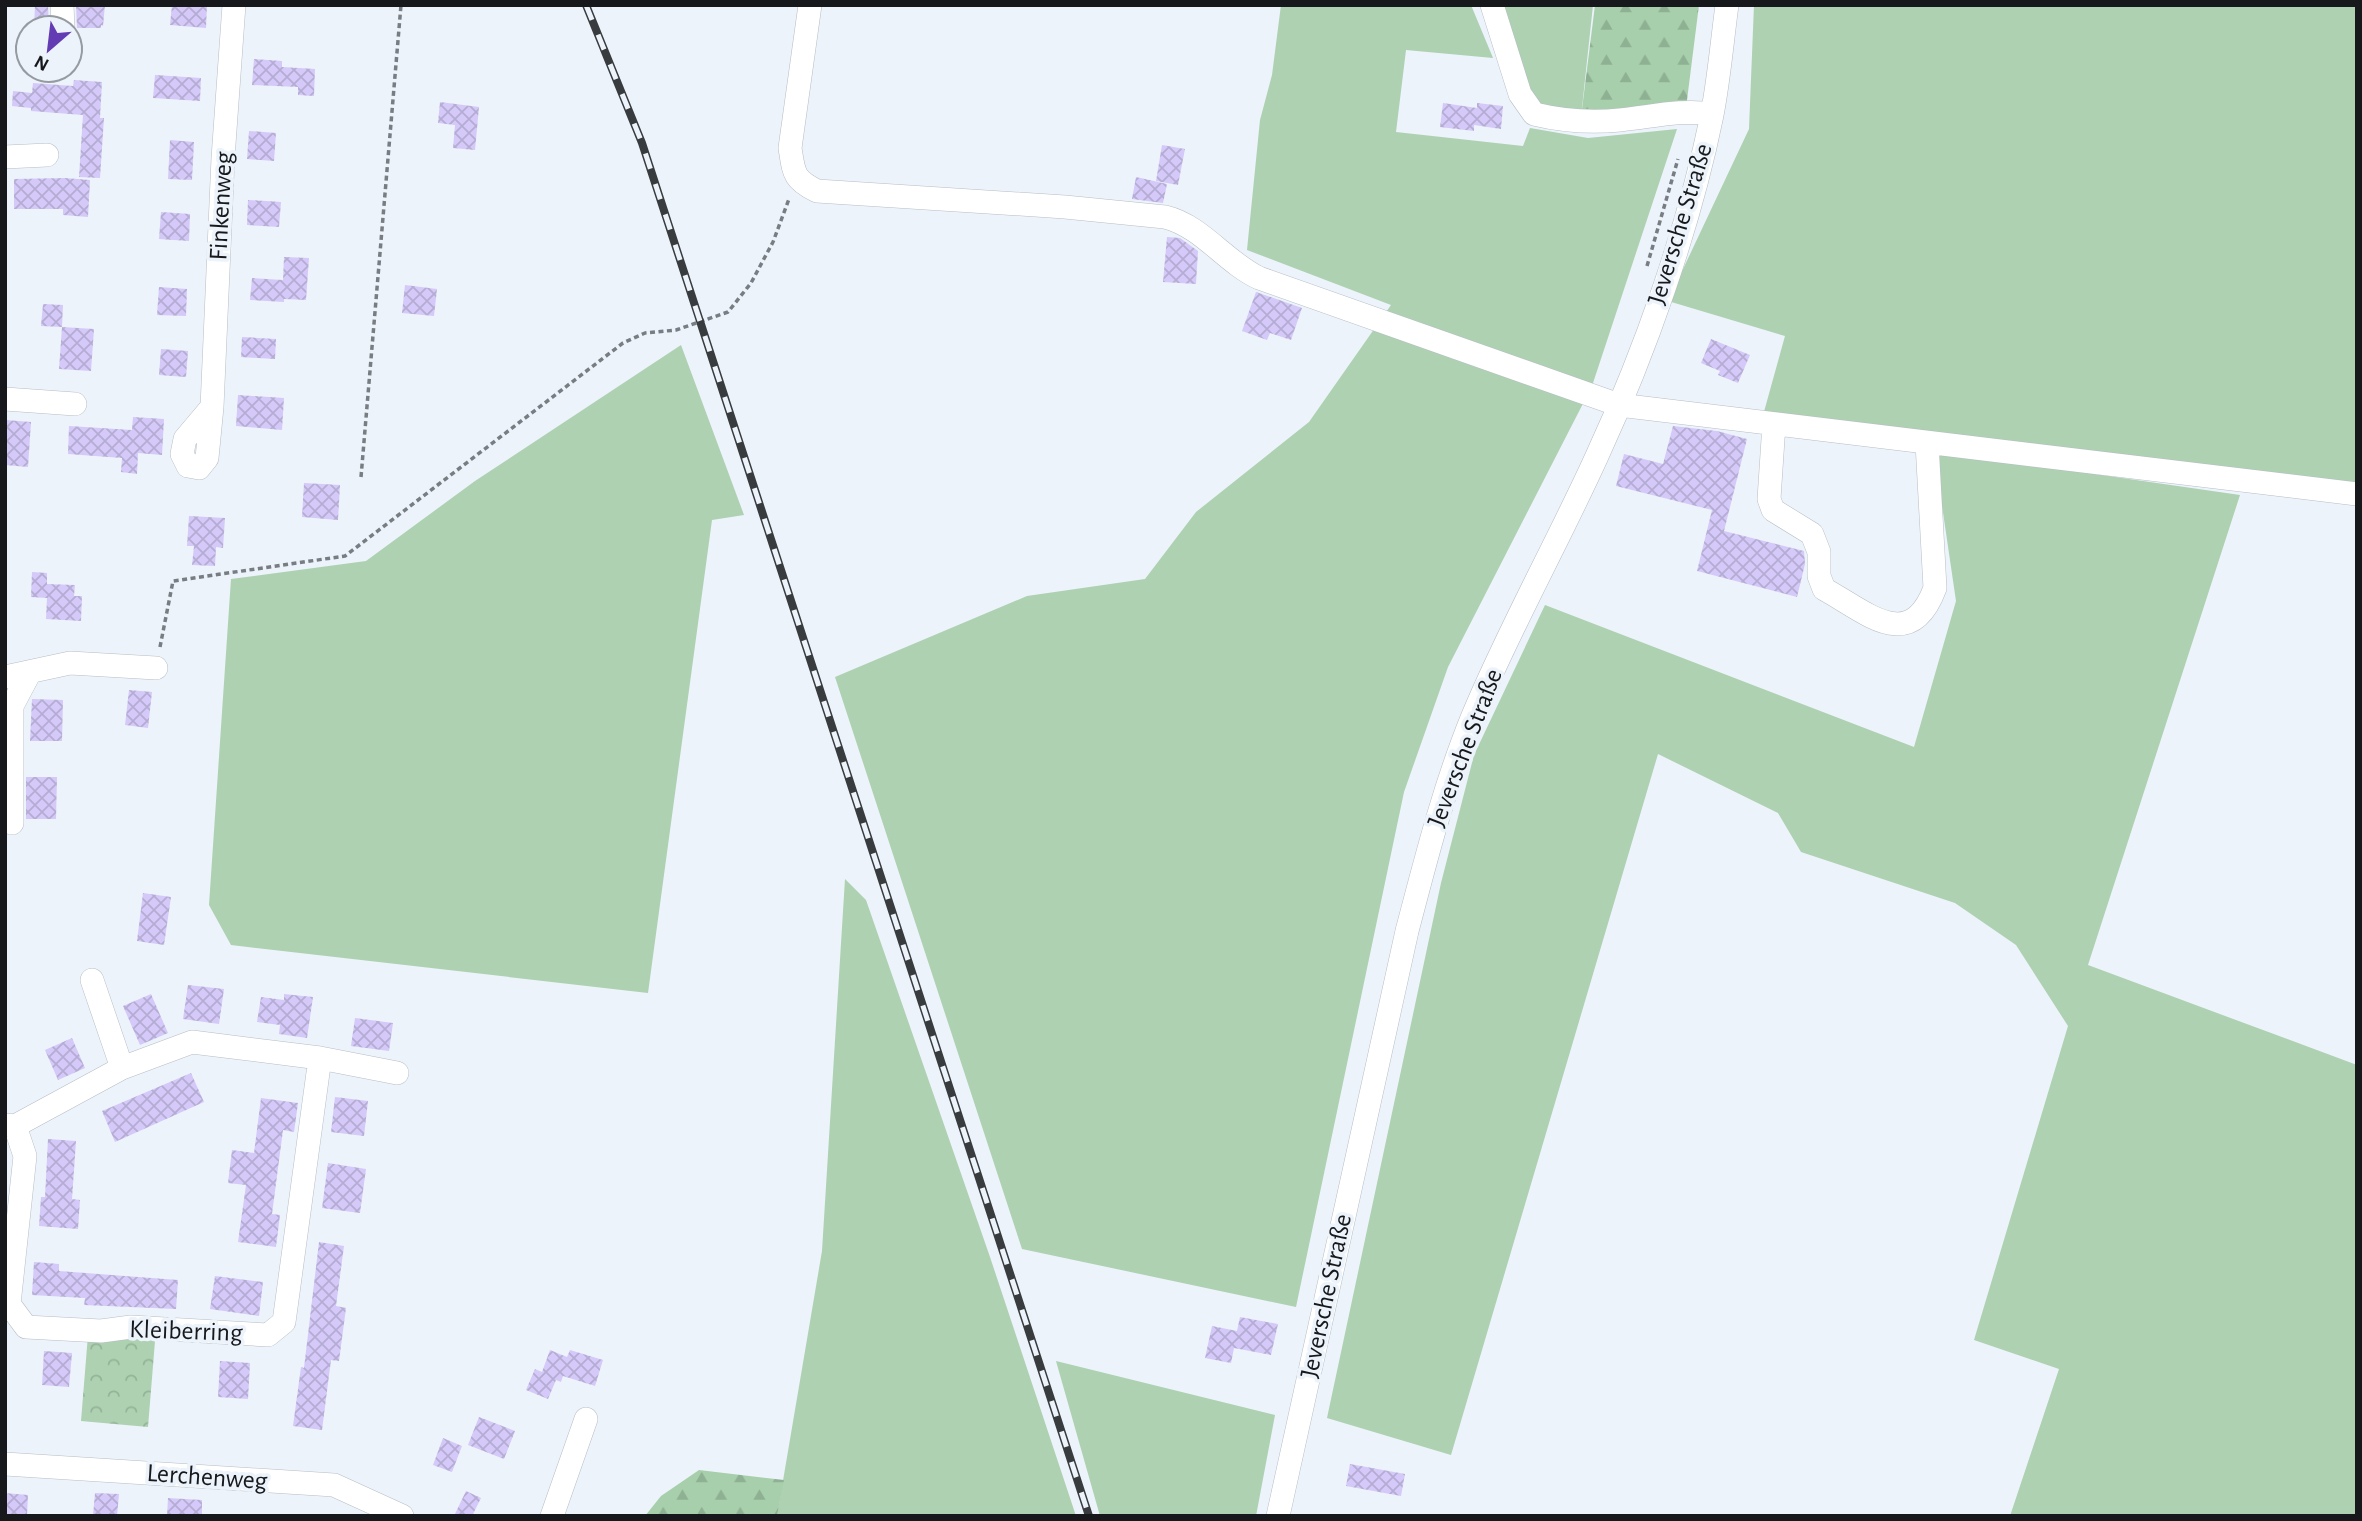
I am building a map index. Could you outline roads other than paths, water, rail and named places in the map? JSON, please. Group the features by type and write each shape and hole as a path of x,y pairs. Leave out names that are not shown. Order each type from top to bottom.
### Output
{"street":[{"name":"Finkenweg","path":"212,407 223,158 234,5"},
{"path":"810,5 790,148 800,183 817,191 1065,207 1165,217 1180,221 1241,269 1259,278 1619,405 2357,494"},
{"path":"1492,5 1520,94 1534,114 1579,122 1619,121 1692,111 1712,114"},
{"name":"Jeversche Straße","path":"1278,1516 1407,931 1434,829 1473,717 1619,405 1672,258 1712,114 1727,5"},
{"path":"5,157 47,155"},
{"path":"5,399 75,404"},
{"path":"1774,424 1769,499 1773,510 1812,534 1819,552 1819,576 1824,589 1889,625 1909,623 1919,617 1928,607 1935,589 1927,443"},
{"path":"5,677 70,663 156,668"},
{"path":"12,823 12,706 30,672"},
{"path":"92,980 122,1068"},
{"name":"Kleiberring","path":"320,1058 285,1322 268,1335 131,1327 101,1331 26,1327 9,1304 24,1156 10,1126 122,1068 192,1042 320,1058 397,1073"},
{"path":"552,1516 586,1419"},
{"name":"Lerchenweg","path":"5,1464 334,1485 402,1516"}],"railway":[{"path":"586,5 642,143 1089,1516"}]}
